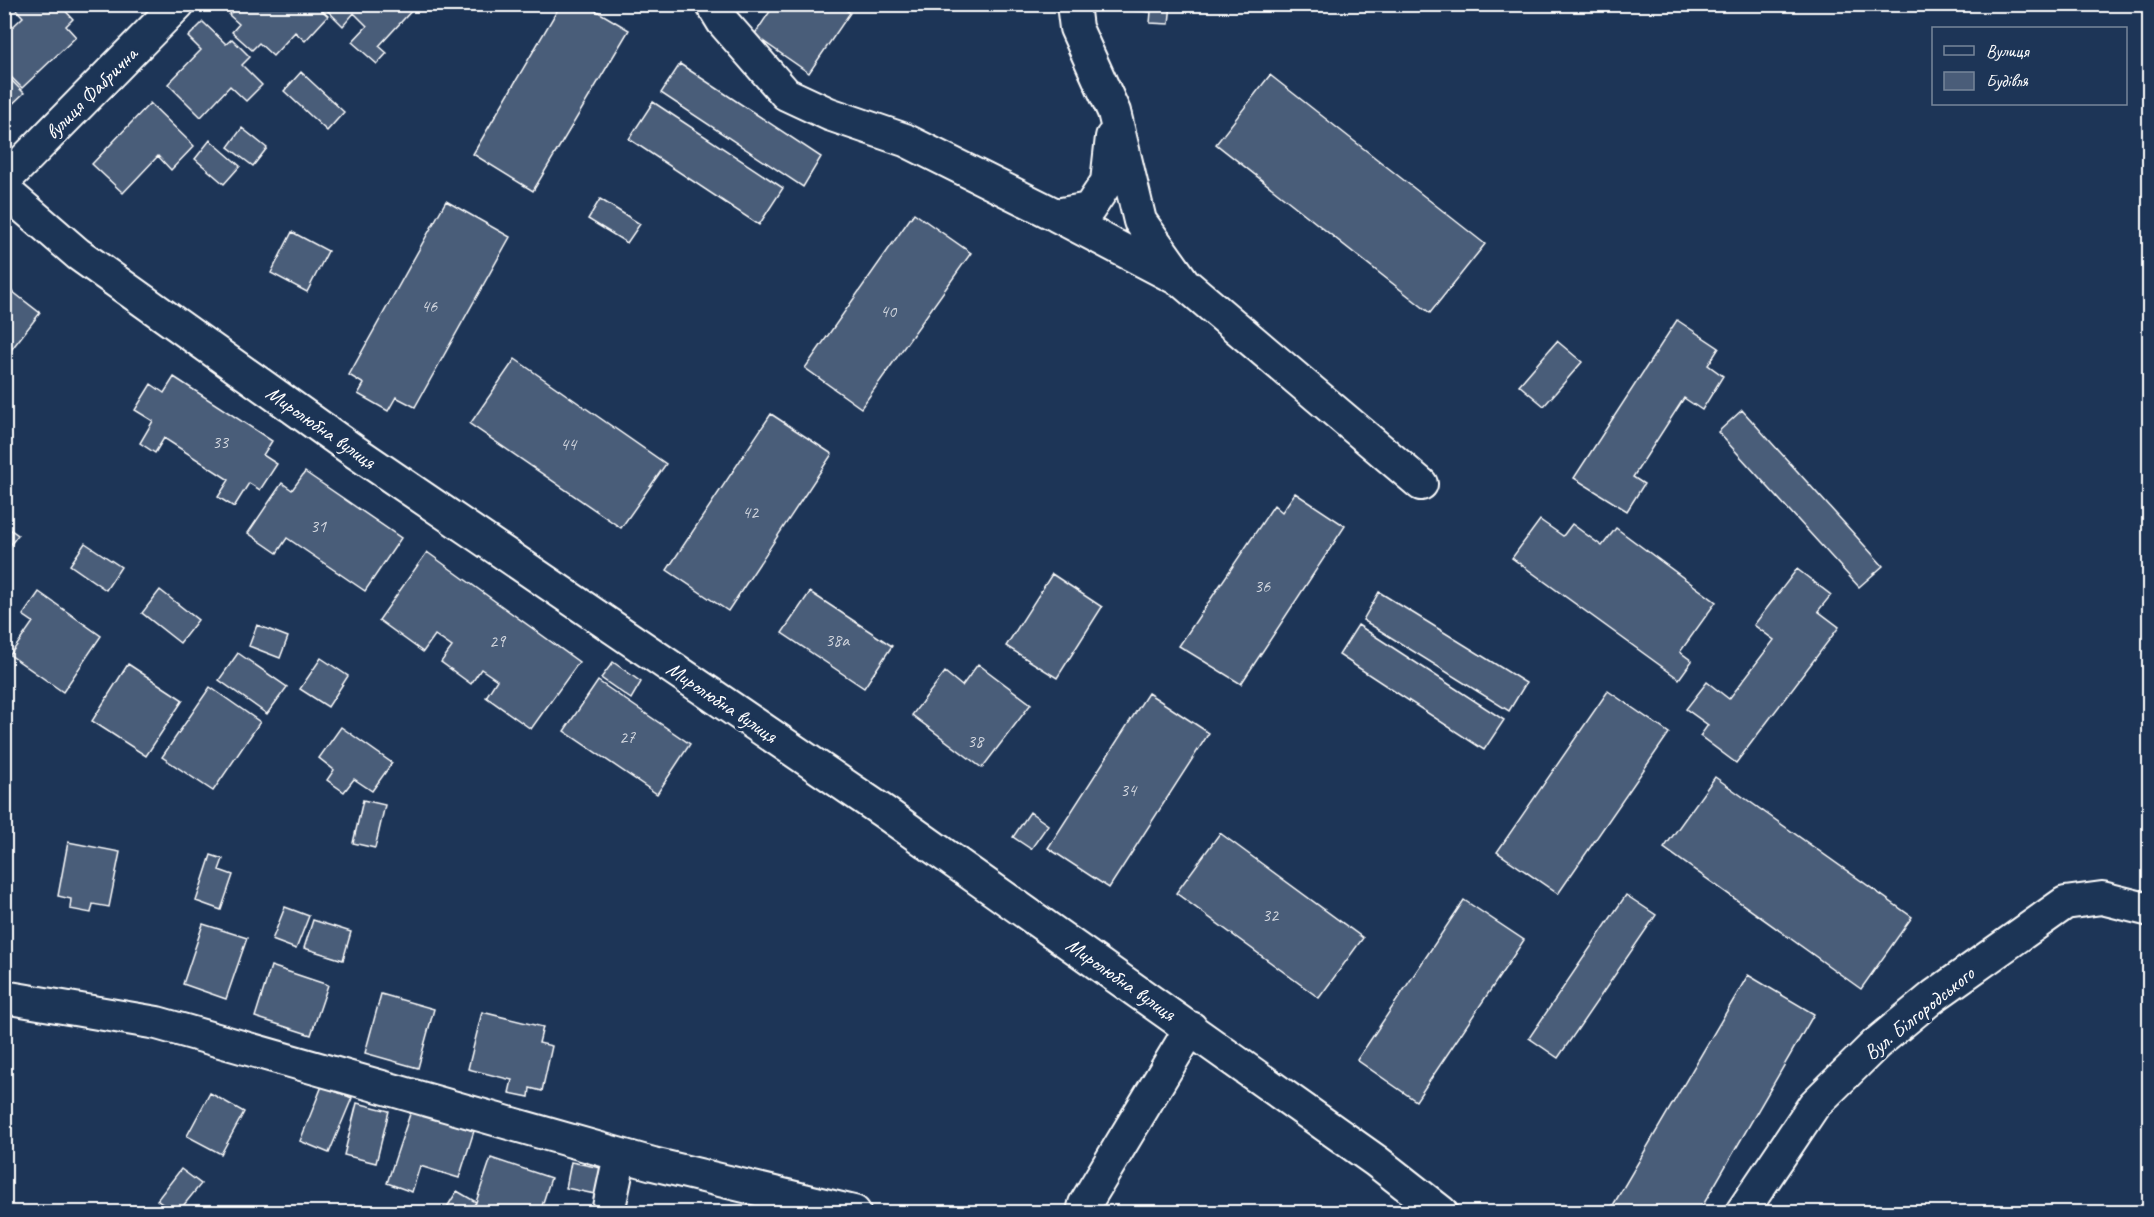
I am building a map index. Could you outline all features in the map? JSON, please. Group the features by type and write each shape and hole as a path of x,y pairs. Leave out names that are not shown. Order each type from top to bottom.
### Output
{"street":[{"name":"вулиця Фабрична","path":"4,181 178,4"},
{"path":"712,4 723,22 786,94 829,114 905,140 1056,215 1184,283 1421,484"},
{"path":"1073,4 1076,28 1114,112 1140,221 1184,283"},
{"path":"1056,215 1089,209 1107,182 1114,112"},
{"name":"Миролюбна вулиця","path":"4,190 78,254 354,451 875,806 1191,1028 1376,1161 1441,1212"},
{"name":"Вул. Білгородського","path":"1742,1212 1814,1105 1876,1044 1934,996 2065,903 2102,898 2150,910"},
{"path":"4,997 157,1023 620,1155 854,1212"},
{"path":"1083,1212 1085,1204 1191,1028"},
{"path":"608,1212 620,1155"}],"building":[{"path":"11,4 59,4 73,19 66,26 76,37 22,88 4,70 4,35 23,17"},
{"path":"239,4 315,4 328,16 305,41 295,32 273,56 259,43 252,50 232,32 239,24 229,15"},
{"path":"321,4 412,4 415,7 379,46 387,53 377,64 352,42 367,26 354,13 343,26"},
{"path":"561,4 585,4 629,30 533,191 473,154"},
{"path":"775,4 838,4 850,13 809,73 754,35"},
{"path":"1132,4 1171,4 1169,24 1150,23 1151,12 1131,10"},
{"path":"203,22 226,44 232,39 250,57 242,65 262,85 246,101 230,86 201,117 168,84 201,50 188,37"},
{"path":"680,64 821,157 803,187 661,93"},
{"path":"301,72 344,112 327,131 284,91"},
{"path":"4,73 24,93 4,112"},
{"path":"1270,75 1485,244 1430,313 1216,144"},
{"path":"653,102 783,188 759,225 629,139"},
{"path":"150,103 194,146 171,170 158,156 123,193 92,164"},
{"path":"242,128 267,148 253,166 228,147"},
{"path":"210,140 240,166 224,184 195,159"},
{"path":"600,199 640,224 627,243 588,219"},
{"path":"446,201 510,237 415,407 396,397 388,411 358,394 364,384 349,375"},
{"path":"914,213 971,253 861,408 805,368"},
{"path":"292,232 328,251 307,292 271,273"},
{"path":"4,285 40,313 4,359"},
{"path":"1677,320 1719,348 1708,365 1723,376 1702,410 1684,398 1633,477 1644,484 1627,511 1574,478"},
{"path":"1557,341 1582,362 1544,406 1519,385"},
{"path":"515,359 666,464 621,528 470,424"},
{"path":"174,377 272,441 263,455 277,464 260,490 249,483 234,507 218,497 229,480 164,438 155,453 140,443 153,421 135,410 151,384 164,393"},
{"path":"1742,410 1883,566 1859,587 1718,432"},
{"path":"771,414 832,454 728,611 667,570"},
{"path":"305,472 401,538 365,591 287,538 277,553 248,533 282,483 292,490"},
{"path":"1295,493 1345,526 1241,684 1179,646 1274,505 1282,512"},
{"path":"1540,520 1563,536 1572,524 1602,546 1616,528 1716,602 1680,652 1692,661 1679,679 1512,558"},
{"path":"4,525 18,535 4,553"},
{"path":"85,543 121,567 106,590 70,565"},
{"path":"427,552 579,662 531,729 486,697 497,680 481,669 471,684 441,662 452,647 435,635 423,652 379,620"},
{"path":"1797,569 1831,595 1818,611 1839,627 1736,763 1700,736 1708,725 1686,709 1707,682 1729,699 1774,640 1754,625"},
{"path":"1052,574 1102,607 1057,678 1006,646"},
{"path":"160,590 198,620 180,643 142,613"},
{"path":"39,592 101,636 63,692 10,655 33,622 23,615"},
{"path":"810,592 892,646 864,688 782,633"},
{"path":"1379,592 1526,683 1509,711 1363,620"},
{"path":"257,625 288,637 280,658 249,646"},
{"path":"1358,625 1504,720 1484,750 1339,655"},
{"path":"238,653 287,687 267,714 219,680"},
{"path":"321,658 348,676 328,707 300,689"},
{"path":"613,662 641,682 631,699 601,678"},
{"path":"128,664 183,700 146,756 92,721"},
{"path":"978,664 1031,704 982,768 912,715 945,672 962,686"},
{"path":"598,681 690,744 657,794 564,731"},
{"path":"210,687 260,722 213,791 162,757"},
{"path":"1608,691 1669,733 1558,894 1497,852"},
{"path":"1148,693 1209,733 1109,888 1048,848"},
{"path":"341,727 392,763 372,791 354,779 344,792 327,780 334,770 319,758"},
{"path":"1715,777 1912,917 1861,989 1664,848"},
{"path":"363,800 385,805 375,848 353,843"},
{"path":"1030,812 1048,825 1031,849 1013,837"},
{"path":"1220,833 1363,938 1319,998 1176,893"},
{"path":"68,842 120,852 109,907 93,904 91,913 70,909 71,899 58,896"},
{"path":"211,855 223,859 219,870 233,875 221,910 196,901"},
{"path":"1626,895 1656,915 1558,1058 1529,1038"},
{"path":"1464,900 1524,940 1416,1101 1357,1060"},
{"path":"285,907 309,916 296,949 272,940"},
{"path":"313,920 351,932 343,960 304,948"},
{"path":"203,924 247,938 226,999 183,984"},
{"path":"271,966 328,985 311,1035 255,1017"},
{"path":"1748,975 1814,1014 1699,1212 1609,1212"},
{"path":"381,994 434,1009 418,1068 365,1053"},
{"path":"482,1012 543,1027 539,1043 552,1046 542,1091 530,1088 529,1097 509,1093 512,1080 468,1069"},
{"path":"322,1086 352,1098 329,1153 300,1141"},
{"path":"210,1093 244,1112 221,1154 187,1136"},
{"path":"357,1103 389,1111 376,1163 344,1155"},
{"path":"411,1111 474,1131 459,1178 420,1166 412,1192 387,1183"},
{"path":"491,1158 551,1178 540,1212 487,1212 474,1208"},
{"path":"571,1162 601,1168 595,1194 566,1188"},
{"path":"181,1169 201,1184 178,1212 173,1212 157,1200"},
{"path":"457,1191 476,1202 470,1212 444,1212"}]}
